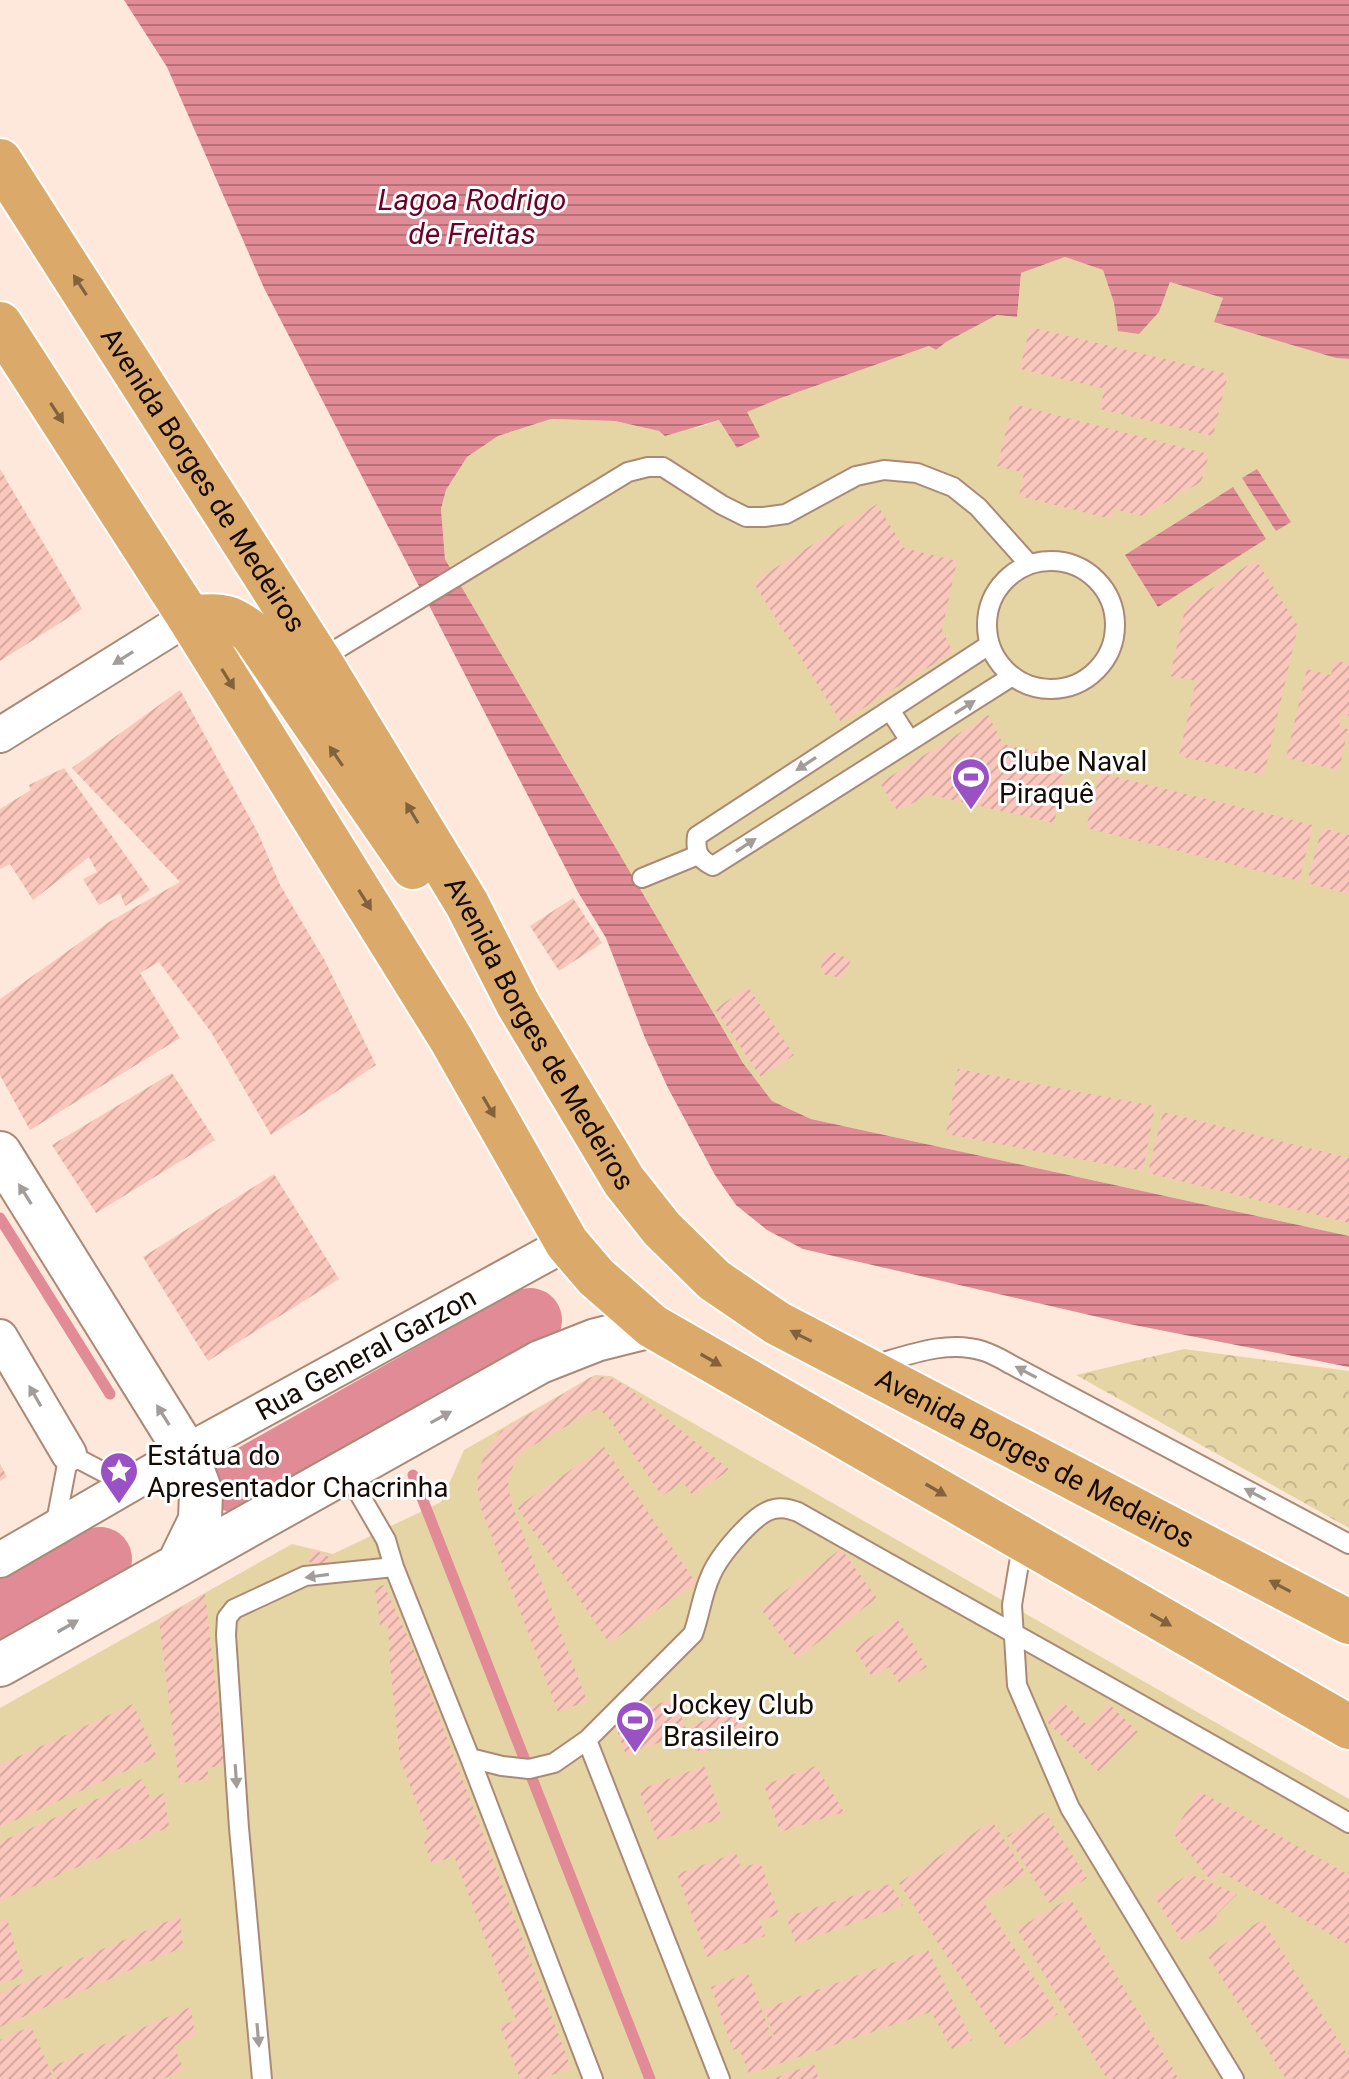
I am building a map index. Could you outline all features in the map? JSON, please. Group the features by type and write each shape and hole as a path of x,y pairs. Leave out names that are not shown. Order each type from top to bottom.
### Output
{"highway":[{"name":"Avenida Borges de Medeiros","path":"0,161 335,650 518,1004 624,1181 662,1229 714,1280 777,1323 1349,1622"},
{"path":"8,352 189,617 451,1039 567,1243 596,1277 652,1326 1349,1727"},
{"path":"189,617 224,616 238,621 252,633 408,861 437,896 489,948"}],"street":[{"path":"0,735 189,617"},
{"path":"0,1153 186,1452 201,1492 200,1520 179,1563"},
{"name":"Rua General Garzon","path":"0,1560 186,1452 567,1243"},
{"path":"0,1665 540,1362 596,1340 652,1326"},
{"path":"0,1337 69,1454"}],"lane":[{"path":"335,650 628,472 648,467 663,467 746,517 786,514 856,476 884,470 917,473 953,487 978,507 1029,564"},
{"path":"1049,560 1070,563 1088,572 1103,587 1113,605 1116,626 1112,646 1102,664 1087,679 1068,688 1048,690 1029,686 1011,677 998,663 989,645 986,625 989,606 998,588 1011,574 1029,564 1049,560"},
{"path":"989,645 890,710 840,764 787,819 713,866 698,855 697,836 771,787 840,764 910,741 1011,677"},
{"path":"890,710 910,741"},
{"path":"771,787 787,819"},
{"path":"642,878 698,855"},
{"path":"863,1368 917,1352 960,1346 984,1351 1349,1544"},
{"path":"55,1530 69,1454 130,1486"},
{"path":"346,1471 386,1540 593,2079"},
{"path":"470,1758 529,1769 554,1763 587,1740 693,1634 706,1587 721,1557 757,1517 771,1509 785,1508 798,1512 1349,1823"},
{"path":"1023,1540 1012,1605 1017,1685 1070,1808 1234,2079"},
{"path":"262,2079 239,1828 227,1618 234,1609 305,1576 394,1567"},
{"path":"587,1740 720,2079"}],"green space":[{"name":"Clube Naval Piraquê","path":"1065,257 1103,270 1114,303 1159,312 1170,282 1223,298 1215,322 1336,358 1349,359 1349,1236 811,1119 772,1101 743,1063 445,559 441,509 446,490 467,457 498,436 551,419 615,421 659,431 700,427 719,420 737,448 759,437 746,412 929,346 936,350 997,315 1017,317 1021,273"},
{"path":"1184,1349 1349,1371 1349,1528 1076,1375"},
{"name":"Jockey Club Brasileiro","path":"595,1375 611,1376 1349,1799 1349,2079 0,2079 0,1708 292,1544 333,1554 441,1502 464,1450"}],"water":[{"name":"Lagoa Rodrigo de Freitas","path":"124,0 1349,0 1349,359 1336,358 1214,322 1223,298 1170,282 1159,312 1139,334 1118,331 1114,303 1103,270 1065,257 1021,273 1017,317 997,315 936,350 929,346 747,412 760,437 737,448 719,420 665,436 659,431 615,421 551,419 498,436 467,457 446,490 441,509 445,559 743,1063 772,1101 811,1119 1349,1236 1349,1367 1124,1323 803,1249 767,1230 736,1205 715,1175 668,1088 606,938 578,892 264,288 167,67"},
{"path":"1257,469 1291,522 1276,531 1242,478"},
{"path":"1233,487 1266,539 1158,607 1125,555"}],"building":[{"path":"1030,327 1228,374 1213,436 1099,409 1105,389 1020,369"},
{"path":"1013,404 1209,454 1201,482 1142,516 1114,509 1111,519 1019,496 1024,473 997,466"},
{"path":"0,469 82,609 0,661"},
{"path":"877,504 904,548 957,561 942,630 953,652 841,722 753,582"},
{"path":"1256,560 1298,626 1264,775 1179,756 1196,681 1170,676 1186,605"},
{"path":"1334,660 1349,664 1349,716 1342,714 1339,727 1348,729 1339,770 1286,758 1307,669 1331,675"},
{"path":"180,690 258,833 280,885 325,961 376,1065 271,1135 211,1032 159,962 140,973 180,1038 30,1130 0,1075 0,999 109,922 180,882 72,768"},
{"path":"988,715 1003,744 1068,759 1054,823 931,795 897,810 880,783"},
{"path":"64,768 150,890 125,906 120,893 99,905 83,879 97,872 89,857 33,900 10,864 0,869 0,809 31,790 29,785"},
{"path":"1100,773 1313,825 1299,881 1086,828"},
{"path":"1322,828 1349,835 1349,894 1307,883"},
{"path":"573,898 602,943 559,971 530,926"},
{"path":"831,951 850,962 841,978 823,974 824,956"},
{"path":"748,987 794,1055 761,1077 715,1009"},
{"path":"958,1069 1155,1106 1143,1171 946,1134"},
{"path":"172,1073 215,1140 96,1213 52,1145"},
{"path":"1163,1112 1349,1158 1349,1223 1148,1173"},
{"path":"274,1174 339,1279 208,1361 143,1257"},
{"path":"591,1377 605,1377 628,1387 730,1470 692,1495 683,1482 662,1496 600,1410 594,1410 518,1456 508,1482 511,1502 587,1701 558,1712 481,1508 478,1474 485,1453 501,1431"},
{"path":"604,1447 696,1583 609,1643 517,1507"},
{"path":"0,1464 7,1477 0,1481"},
{"path":"313,1549 331,1558 325,1570 308,1561"},
{"path":"841,1549 877,1598 797,1658 761,1609"},
{"path":"384,1585 415,1653 571,2068 541,2079 520,2079 500,2026 516,2020 454,1856 432,1864 423,1839 429,1836 400,1759 388,1624 380,1625 375,1588"},
{"path":"205,1594 225,1765 207,1768 209,1779 179,1783 159,1620"},
{"path":"898,1620 927,1667 899,1683 889,1667 872,1677 854,1648"},
{"path":"675,1698 687,1732 626,1755 613,1720"},
{"path":"1063,1702 1088,1726 1109,1704 1138,1732 1099,1772 1045,1720"},
{"path":"133,1704 157,1757 0,1827 0,1765"},
{"path":"735,1707 748,1736 699,1754 689,1727"},
{"path":"704,1766 722,1818 658,1841 639,1790"},
{"path":"816,1766 844,1812 780,1832 764,1785"},
{"path":"142,1779 151,1799 164,1793 169,1827 0,1901 0,1842"},
{"path":"1199,1791 1349,1875 1349,1945 1219,1871 1212,1882 1173,1833"},
{"path":"1045,1812 1087,1878 1049,1903 1007,1836"},
{"path":"992,1821 1026,1873 983,1901 1058,2014 1007,2048 899,1883"},
{"path":"736,1853 741,1868 760,1862 779,1914 760,1921 765,1936 707,1957 677,1874"},
{"path":"1190,1874 1237,1894 1216,1915 1219,1920 1183,1942 1154,1896"},
{"path":"890,1884 903,1905 796,1944 786,1917"},
{"path":"1070,1898 1179,2079 1107,2079 1017,1929"},
{"path":"180,1916 183,1947 0,2027 0,1993"},
{"path":"7,1919 24,1976 0,1984 0,1921"},
{"path":"1262,1920 1349,2057 1349,2079 1286,2079 1207,1955"},
{"path":"928,1950 972,2040 952,2049 931,2012 749,2074 739,2048 733,2050 711,1987 748,1973 772,2037 764,2009"},
{"path":"191,2007 195,2036 174,2046 184,2070 163,2079 56,2079 51,2067"},
{"path":"31,2026 54,2079 0,2079 0,2040"},
{"path":"814,2064 819,2079 772,2079"}],"waterway":[{"path":"0,1218 110,1394"},
{"path":"241,1483 530,1320"},
{"path":"413,1475 650,2079"},
{"path":"0,1615 100,1559"}],"place":[{"name":"Clube Naval Piraquê","path":"971,811"},
{"name":"Estátua do Apresentador Chacrinha","path":"119,1505"},
{"name":"Jockey Club Brasileiro","path":"635,1754"}]}
